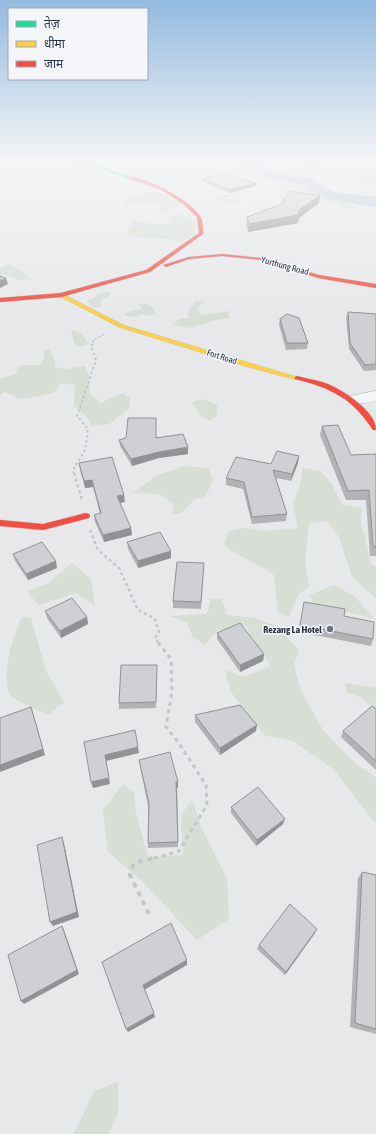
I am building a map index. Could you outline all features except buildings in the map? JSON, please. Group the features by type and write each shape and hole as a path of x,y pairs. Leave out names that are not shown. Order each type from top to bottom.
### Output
{"street":[{"path":"148,270 201,233 199,217 195,213"},
{"name":"Yurthung Road","path":"0,300 61,295 189,258 222,255 262,259 318,276 376,286"},
{"name":"Fort Road","path":"61,295 121,326 250,366 324,385 351,400 371,420 376,428"},
{"path":"351,400 376,396"},
{"path":"0,523 43,527 86,516"}],"path":[{"path":"121,326 94,339 91,347 96,360 77,416 88,429 85,450 73,470 86,516 98,550 119,568 138,610 155,619 159,632 155,638 171,659 172,692 166,727 178,742 206,785 208,805 179,851 134,863 130,875 149,914"}],"shaded area":[{"path":"184,213 184,218 194,220 196,224 193,228 195,233 189,238 178,242 168,239 140,237 126,232 133,221 165,224 172,222 169,218"},
{"path":"9,264 20,270 31,279 19,280 5,275 0,275 0,268"},
{"path":"105,292 111,293 110,296 100,301 102,306 93,308 87,301 95,298 96,295"},
{"path":"194,301 205,301 197,309 201,315 229,311 229,318 216,320 189,328 174,325 179,319 191,317 187,315"},
{"path":"145,303 154,308 155,313 148,316 142,314 135,317 125,316 125,313 142,309 138,304"},
{"path":"71,330 74,330 83,336 89,344 80,347 75,344"},
{"path":"50,349 54,358 55,367 66,369 85,366 90,378 89,393 101,403 123,393 130,399 129,409 109,424 92,426 85,415 74,406 75,385 61,383 55,392 20,399 5,392 0,395 0,379 16,374 17,369 22,365 40,365 44,359 44,350"},
{"path":"203,399 217,405 217,416 209,421 200,415 192,402"},
{"path":"184,466 208,468 213,480 206,496 194,499 183,512 173,515 173,504 160,494 133,493 156,476"},
{"path":"303,468 321,471 333,486 342,505 362,508 361,523 372,565 376,566 376,598 352,577 339,537 327,521 309,523 305,562 309,587 298,595 289,617 278,614 274,575 224,545 229,531 243,528 264,531 298,528 293,504 299,488"},
{"path":"72,563 91,579 95,606 76,593 39,605 27,592 49,583"},
{"path":"334,585 354,596 375,619 313,603 309,595"},
{"path":"211,599 221,599 227,615 254,618 277,626 299,650 294,665 301,691 323,730 355,763 376,777 376,824 333,769 293,741 264,735 231,692 225,670 243,677 271,666 245,626 217,631 205,645 193,637 187,623 170,616 207,614"},
{"path":"22,617 31,618 46,671 64,702 48,715 15,699 11,696 8,688 7,669 11,647"},
{"path":"345,683 376,688 376,709 360,697 346,692"},
{"path":"123,784 134,793 136,812 148,857 183,855 181,815 192,800 202,829 227,879 229,919 197,940 142,881 108,852 103,810"},
{"path":"118,1082 118,1113 109,1134 74,1134 94,1091"}],"traffic: slow":[{"path":"61,295 121,326 250,366 297,378"}],"traffic: jam":[{"path":"0,300 61,295 148,271 201,233 199,217 195,213"},
{"path":"166,265 189,258 222,255 262,259 318,276 376,286"},
{"path":"297,378 332,388 347,397 366,414 376,428"},
{"path":"0,523 43,527 86,516"}],"place":[{"name":"Rezang La Hotel","path":"330,629"}]}
